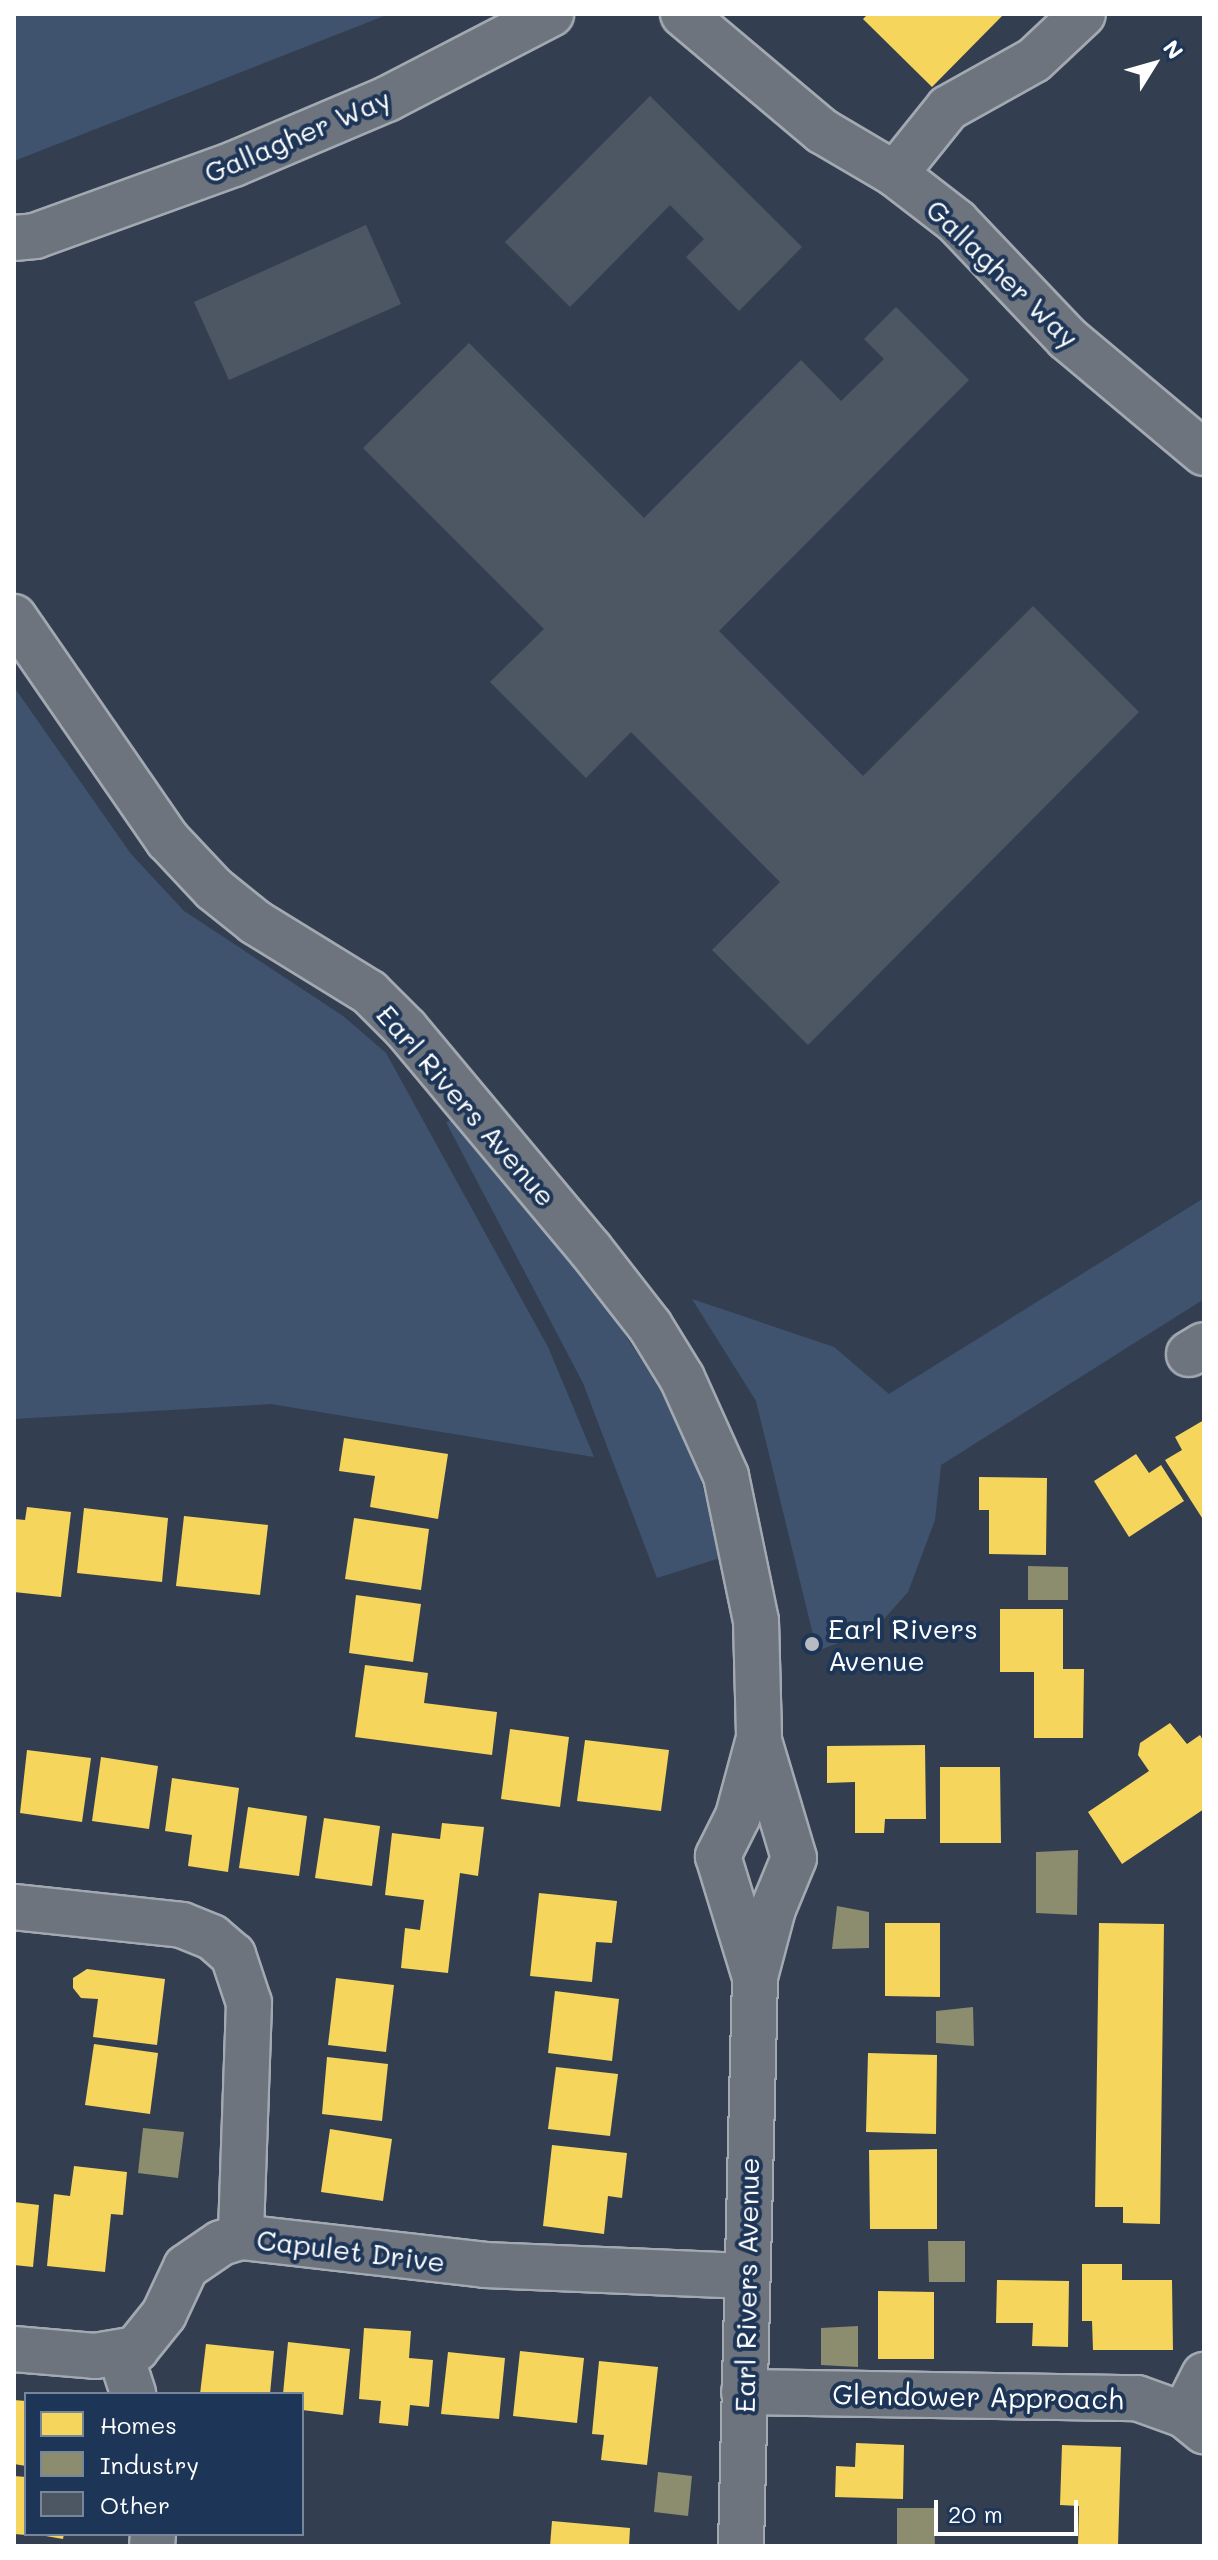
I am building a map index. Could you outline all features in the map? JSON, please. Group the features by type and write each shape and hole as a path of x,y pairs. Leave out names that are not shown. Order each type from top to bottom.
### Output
{"street":[{"name":"Gallagher Way","path":"21,243 234,164 373,105 551,14"},
{"name":"Gallagher Way","path":"683,14 812,124 895,174 957,222 1067,338 1204,453"},
{"path":"895,174 948,108 1034,60 1083,14"},
{"name":"Earl Rivers Avenue","path":"14,617 168,840 214,889 255,922 369,992 406,1029 650,1326 711,1435 738,1524 756,1621 759,1738 794,1858 773,1909 755,1977 745,2276 741,2546"},
{"name":"Earl Rivers Avenue","path":"755,1977 718,1856 738,1816 759,1738"},
{"path":"14,1907 182,1925 212,1937 233,1955 249,2003 241,2237"},
{"name":"Capulet Drive","path":"14,2349 127,2375 186,2267 211,2248 241,2237 485,2265 745,2276"},
{"path":"1194,2423 1204,2375"},
{"name":"Glendower Approach","path":"744,2392 1137,2398 1194,2423"}],"shaded area":[{"path":"14,14 389,14 14,161"},
{"path":"14,687 131,854 184,911 343,1016 386,1053 548,1347 594,1457 271,1404 14,1419"},
{"path":"452,1120 602,1300 660,1388 698,1471 723,1557 657,1578 583,1383 446,1122"},
{"path":"1204,1198 1204,1299 941,1465 935,1520 908,1592 875,1629 817,1651 756,1401 692,1299 834,1347 889,1394"}],"building: Homes":[{"path":"868,14 1004,14 932,87 863,19"},
{"path":"1204,1420 1204,1521 1165,1460 1182,1450 1175,1437"},
{"path":"344,1438 448,1454 438,1519 370,1507 375,1476 339,1471"},
{"path":"1136,1454 1149,1473 1161,1465 1184,1501 1129,1537 1094,1481"},
{"path":"979,1477 1047,1478 1046,1555 989,1554 989,1510 979,1510"},
{"path":"27,1507 71,1512 61,1597 14,1592 14,1519 25,1520"},
{"path":"84,1508 168,1518 162,1582 77,1573"},
{"path":"184,1516 268,1525 260,1595 176,1586"},
{"path":"354,1518 429,1529 421,1590 345,1579"},
{"path":"356,1595 421,1604 413,1662 349,1653"},
{"path":"1000,1609 1063,1609 1063,1669 1084,1669 1083,1738 1034,1738 1034,1672 1000,1672"},
{"path":"365,1665 428,1673 424,1703 497,1712 492,1755 355,1737"},
{"path":"1170,1723 1187,1744 1200,1735 1204,1742 1204,1809 1122,1864 1088,1812 1149,1771 1138,1755 1140,1743"},
{"path":"510,1729 569,1737 560,1807 501,1799"},
{"path":"585,1740 669,1750 661,1811 577,1801"},
{"path":"925,1745 926,1819 885,1819 884,1833 855,1833 855,1782 827,1783 827,1746"},
{"path":"27,1750 91,1758 82,1822 20,1813"},
{"path":"101,1757 158,1766 149,1829 92,1821"},
{"path":"940,1767 1000,1767 1001,1843 940,1843"},
{"path":"172,1778 239,1788 228,1872 188,1866 192,1835 165,1831"},
{"path":"248,1807 307,1816 299,1876 239,1868"},
{"path":"324,1818 380,1826 372,1886 315,1878"},
{"path":"442,1823 484,1827 478,1876 460,1873 448,1973 401,1968 405,1928 420,1930 424,1900 385,1895 392,1833 440,1839"},
{"path":"539,1893 617,1901 612,1943 596,1942 592,1982 530,1976"},
{"path":"885,1923 940,1923 940,1997 885,1996"},
{"path":"1099,1923 1164,1924 1160,2224 1123,2223 1123,2207 1095,2207"},
{"path":"87,1969 165,1979 157,2045 93,2037 98,1999 81,1998 73,1988 73,1978"},
{"path":"336,1978 394,1985 386,2052 328,2045"},
{"path":"555,1991 619,1999 612,2061 548,2053"},
{"path":"94,2044 158,2053 150,2114 85,2105"},
{"path":"868,2053 937,2055 936,2134 866,2132"},
{"path":"327,2057 388,2064 382,2121 322,2114"},
{"path":"556,2067 618,2074 610,2136 548,2129"},
{"path":"330,2129 392,2139 383,2201 321,2192"},
{"path":"552,2145 627,2153 622,2198 608,2196 604,2234 543,2226"},
{"path":"937,2149 937,2229 870,2229 869,2150"},
{"path":"74,2166 127,2172 123,2215 111,2214 105,2272 47,2266 54,2194 70,2196"},
{"path":"14,2202 39,2205 33,2267 14,2265"},
{"path":"1082,2264 1122,2264 1122,2280 1172,2280 1173,2350 1093,2350 1092,2321 1082,2321"},
{"path":"997,2280 1069,2281 1068,2347 1032,2346 1033,2323 996,2323"},
{"path":"878,2291 934,2292 934,2359 878,2359"},
{"path":"364,2328 411,2331 409,2358 433,2360 429,2407 410,2405 408,2426 379,2423 381,2401 359,2399"},
{"path":"288,2342 350,2349 343,2415 304,2410 304,2392 283,2392"},
{"path":"206,2344 274,2351 270,2392 200,2392"},
{"path":"520,2351 584,2358 577,2423 513,2416"},
{"path":"448,2352 505,2358 499,2419 441,2414"},
{"path":"599,2361 658,2367 647,2465 601,2460 604,2435 592,2434"},
{"path":"14,2400 24,2401 24,2466 14,2464"},
{"path":"856,2443 904,2445 903,2499 835,2497 836,2466 855,2467"},
{"path":"1062,2445 1121,2447 1118,2546 1078,2546 1079,2506 1060,2505"},
{"path":"14,2476 24,2477 24,2535 14,2534"},
{"path":"552,2521 630,2528 629,2546 550,2546"}],"building: Industry":[{"path":"1028,1566 1068,1567 1068,1600 1028,1600"},
{"path":"1078,1850 1077,1915 1036,1913 1036,1852"},
{"path":"837,1906 869,1912 869,1948 832,1949"},
{"path":"973,2007 974,2046 936,2043 936,2011"},
{"path":"143,2128 184,2132 178,2178 138,2173"},
{"path":"928,2241 965,2241 965,2282 929,2282"},
{"path":"858,2326 858,2367 821,2365 821,2328"},
{"path":"658,2472 692,2476 688,2516 654,2512"},
{"path":"897,2508 934,2508 935,2546 897,2546"}],"building: Other":[{"path":"650,96 802,247 739,311 686,257 704,239 670,205 570,307 505,242"},
{"path":"366,225 401,304 229,380 194,302"},
{"path":"896,307 969,380 719,631 863,776 1033,606 1139,712 808,1045 712,950 780,882 631,732 586,778 490,682 544,629 363,448 469,343 644,518 801,360 841,401 884,359 864,339"}],"place":[{"name":"Earl Rivers Avenue","path":"812,1644"}]}
